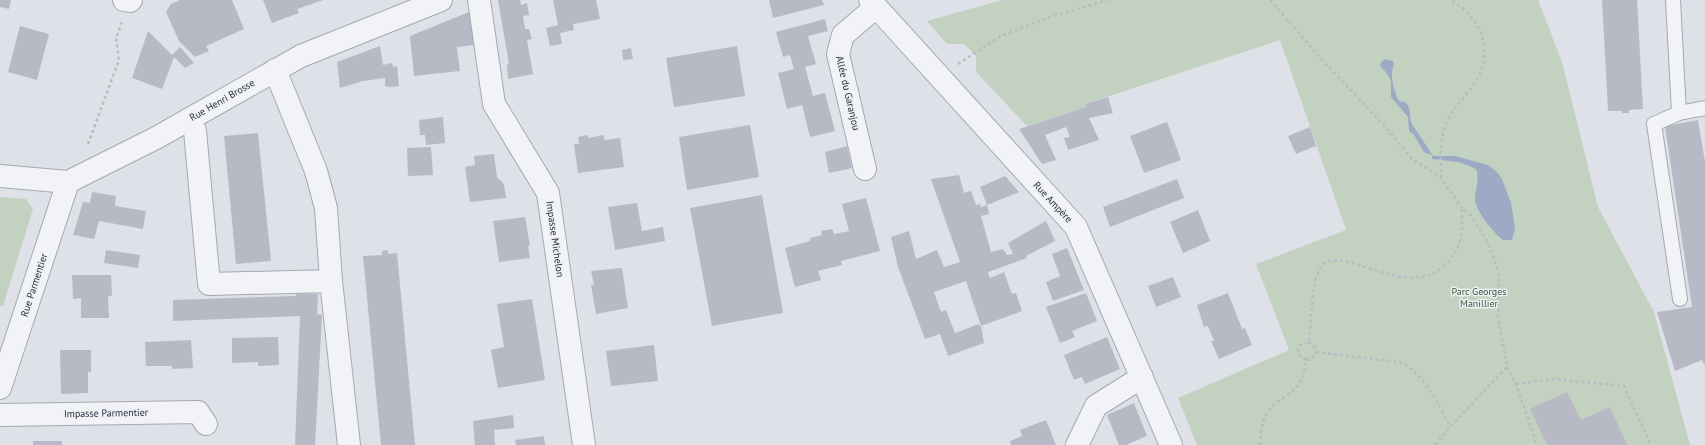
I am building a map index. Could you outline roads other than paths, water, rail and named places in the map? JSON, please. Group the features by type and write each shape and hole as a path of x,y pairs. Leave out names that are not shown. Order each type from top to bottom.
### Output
{"street":[{"name":"Rue Henri Brosse","path":"68,182 149,142 301,56 441,0"},
{"name":"Impasse Michelon","path":"479,0 494,104 548,193 584,445"},
{"name":"Rue Ampère","path":"873,4 1076,227 1171,445"},
{"name":"Allée du Garanjou","path":"866,169 838,54 843,35 873,4"},
{"path":"275,70 316,171 326,208 331,280 349,445"},
{"path":"189,119 196,134 209,284 331,280"},
{"path":"0,176 68,182"},
{"name":"Rue Parmentier","path":"0,388 68,182"},
{"path":"1077,445 1096,406 1142,377"},
{"name":"Impasse Parmentier","path":"0,415 198,412 206,424"}],"lane":[{"path":"1673,0 1679,113"},
{"path":"1680,300 1654,124 1679,113 1705,108"}],"water":[{"path":"1384,59 1393,61 1392,77 1398,100 1407,104 1412,124 1433,156 1455,156 1488,165 1497,172 1502,179 1511,203 1515,228 1512,240 1503,240 1489,226 1481,214 1475,197 1478,180 1476,169 1459,162 1432,159 1432,155 1424,152 1414,135 1409,131 1408,117 1391,97 1389,77 1380,66"}],"park label":[{"name":"Parc Georges Manillier","path":"1479,296"}]}
